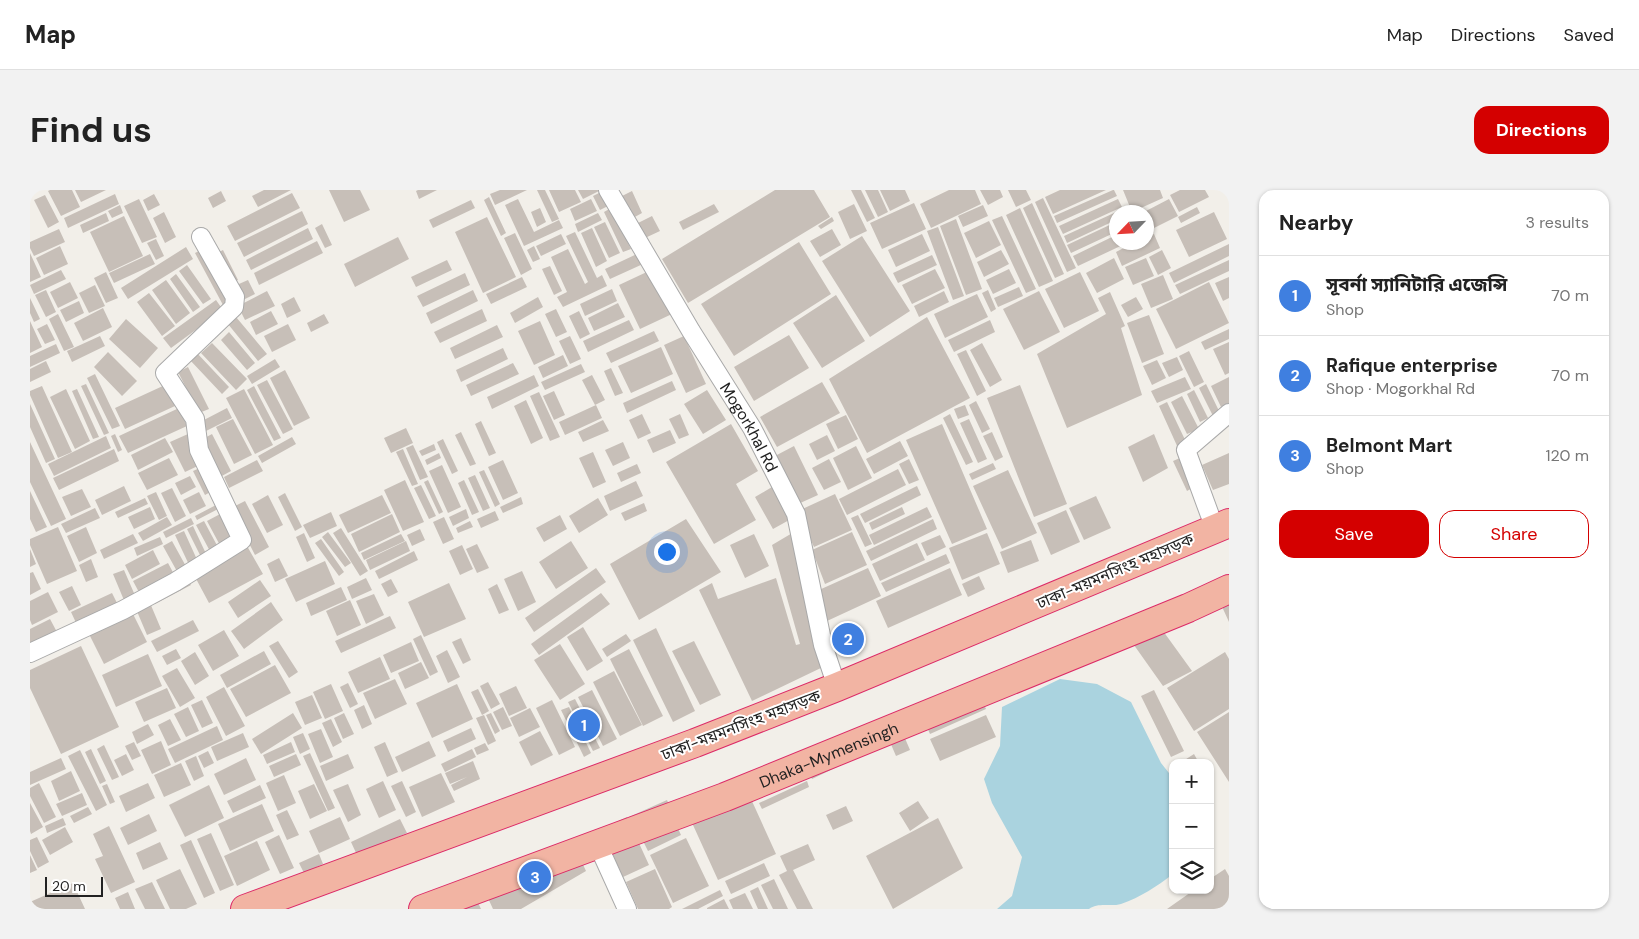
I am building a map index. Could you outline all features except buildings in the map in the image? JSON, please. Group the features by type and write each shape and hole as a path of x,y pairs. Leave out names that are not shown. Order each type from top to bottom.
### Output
{"highway":[{"name":"ঢাকা-ময়মনসিংহ মহাসড়ক","path":"245,909 695,743 837,687 1222,526"},
{"name":"Dhaka-Mymensingh","path":"423,909 725,797 1170,615 1229,589"}],"street":[{"name":"Mogorkhal Rd","path":"608,190 686,323 752,428 796,514 822,645 837,687"},
{"path":"30,653 124,610 175,582 242,540 199,450 195,419 165,373 234,307 234,297 201,238"},
{"path":"1222,526 1186,450 1229,413"},
{"path":"598,845 627,909"}],"water":[{"path":"1060,679 1097,684 1131,702 1161,763 1169,773 1169,877 1142,895 1117,905 1100,905 1089,909 997,909 1012,896 1022,857 992,803 984,779 1000,746 1002,707"}],"place":[{"name":"Rafique enterprise","path":"848,639"},
{"name":"সূবর্না স্যানিটারি এজেন্সি","path":"584,725"},
{"name":"Belmont Mart","path":"535,877"}]}
